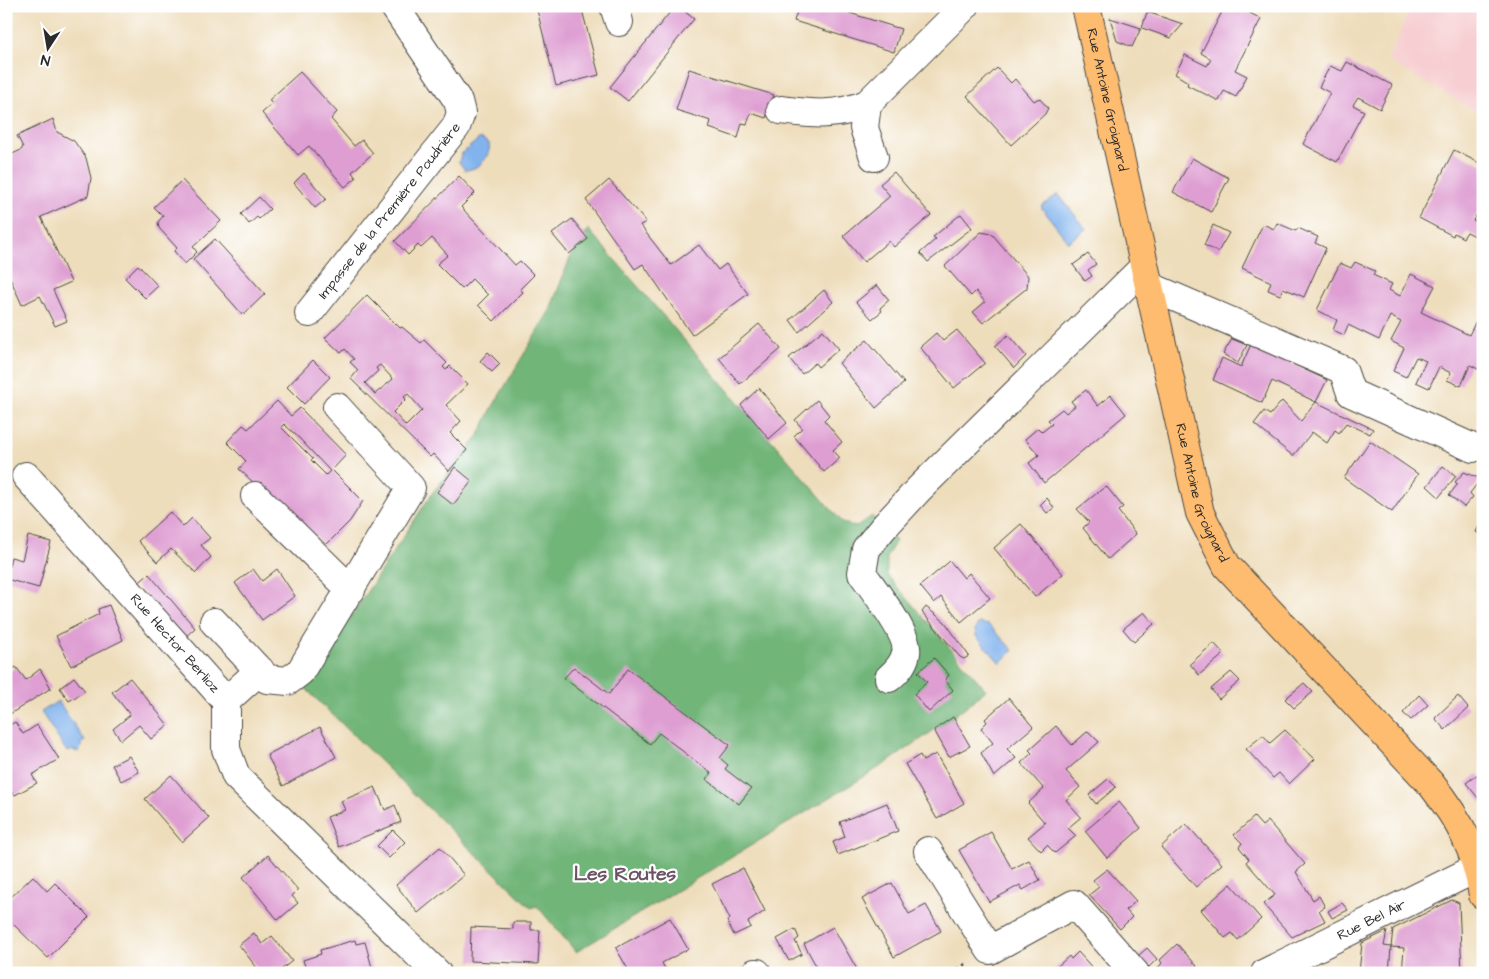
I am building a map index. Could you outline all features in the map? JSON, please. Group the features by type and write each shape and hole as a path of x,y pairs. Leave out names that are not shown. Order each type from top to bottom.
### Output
{"main road":[{"name":"Rue Antoine Groignard","path":"1086,6 1200,513 1227,566 1431,784 1448,806 1468,839 1481,866 1483,895"}],"street":[{"name":"Impasse de la Première Poudrière","path":"309,313 456,128 461,113 458,101 394,6"},
{"path":"781,110 824,115 850,111 867,104 965,6"},
{"path":"867,104 864,128 874,157"},
{"path":"889,678 900,668 907,651 901,632 862,573 866,549 919,489 1146,277 1343,370 1351,393 1473,448"},
{"path":"214,622 267,678 288,681 300,672 411,488 337,407"},
{"name":"Rue Hector Berlioz","path":"26,476 226,702 226,749 236,776 437,973"},
{"path":"255,496 350,590"},
{"path":"226,702 260,670"},
{"path":"928,851 990,950 1074,904 1135,973"},
{"name":"Rue Bel Air","path":"1265,973 1481,866"}],"shaded area":[{"path":"1411,6 1483,6 1483,115 1388,61"}],"green space":[{"path":"588,229 843,523 857,527 872,516 896,541 887,556 887,575 986,690 953,717 885,764 576,952 537,906 531,908 304,687 433,492 478,437 492,408 550,310 570,258 576,249 588,239 585,235"}],"water":[{"path":"480,138 489,143 488,153 480,165 465,170 459,162 461,154"},
{"path":"1058,194 1086,229 1068,242 1041,207"},
{"path":"978,623 989,625 1013,650 1000,663 976,636 975,630"},
{"path":"58,701 85,741 80,744 82,746 78,752 72,750 67,752 41,712"}],"building":[{"path":"536,6 581,6 599,75 556,86"},
{"path":"675,6 678,6 694,19 628,101 610,87"},
{"path":"799,6 827,6 901,29 894,52 794,21"},
{"path":"1225,6 1237,6 1261,19 1235,70 1247,76 1236,97 1224,91 1219,101 1187,85 1188,82 1175,74 1185,55 1207,66 1211,59 1201,53"},
{"path":"1147,12 1183,24 1171,38 1142,28"},
{"path":"1110,18 1141,28 1132,47 1117,41"},
{"path":"1347,62 1392,85 1380,109 1358,97 1353,105 1364,111 1337,162 1303,144 1330,93 1319,87 1330,66 1342,71"},
{"path":"997,68 1011,83 1015,79 1034,101 1039,98 1048,108 1045,114 1011,145 967,96"},
{"path":"689,69 774,95 766,118 751,113 747,124 742,123 738,138 709,128 711,121 676,110"},
{"path":"300,72 337,112 331,119 354,146 362,140 373,153 352,172 356,178 345,187 309,146 298,155 262,113 272,104 269,100"},
{"path":"53,119 57,132 74,141 86,158 91,178 88,196 41,217 71,282 53,290 67,321 55,326 40,296 22,305 6,269 6,157 21,150 23,147 17,136"},
{"path":"1454,150 1483,165 1483,206 1473,220 1483,225 1483,240 1467,232 1463,238 1454,233 1453,236 1419,218"},
{"path":"1192,158 1229,178 1211,212 1173,192"},
{"path":"894,172 931,215 894,247 889,241 864,262 843,236 890,196 880,184"},
{"path":"304,173 326,199 315,208 294,183"},
{"path":"459,176 475,193 461,207 515,265 520,261 534,275 520,289 523,292 494,321 478,305 488,295 472,279 462,289 437,264 448,255 432,238 421,248 418,245 408,255 395,241"},
{"path":"182,180 221,221 193,247 197,252 185,264 174,251 177,248 159,228 158,222 163,216 154,207"},
{"path":"609,180 646,222 640,225 671,265 699,245 718,270 726,264 748,294 692,335 643,264 635,269 586,200"},
{"path":"259,197 270,209 259,219 257,217 249,224 241,214"},
{"path":"961,214 972,228 928,262 920,253 936,239 933,237"},
{"path":"572,219 588,239 569,254 552,234"},
{"path":"1277,223 1296,231 1298,228 1318,237 1315,243 1326,248 1304,297 1283,288 1280,295 1268,290 1271,282 1242,268 1263,224 1274,229"},
{"path":"1213,225 1229,233 1218,252 1204,245"},
{"path":"981,232 992,234 1028,276 1027,288 983,323 973,312 985,302 976,291 971,296 945,266"},
{"path":"215,239 265,294 243,315 193,259"},
{"path":"1088,254 1096,264 1088,270 1092,276 1085,281 1073,265"},
{"path":"1355,262 1375,271 1373,275 1392,284 1389,290 1400,296 1411,274 1435,286 1421,312 1469,335 1476,321 1483,324 1483,364 1480,370 1470,365 1461,386 1447,380 1451,373 1439,367 1429,388 1416,382 1426,361 1416,357 1406,377 1393,371 1404,348 1391,341 1401,322 1390,316 1379,340 1348,325 1344,335 1333,330 1337,320 1317,310 1340,263 1351,268"},
{"path":"138,265 158,286 145,298 125,278"},
{"path":"877,285 889,300 880,308 882,311 872,319 856,302"},
{"path":"824,290 833,302 799,332 790,320"},
{"path":"367,295 400,328 402,327 421,343 424,340 447,363 443,367 446,370 450,366 468,384 446,405 461,421 450,433 467,450 449,471 433,454 430,457 351,379 358,370 350,362 354,359 345,349 341,353 325,338","holes":["380,365 393,379 375,394 365,383 378,371 376,368","408,394 422,410 406,426 393,412 406,399 404,397"]},
{"path":"759,324 781,349 740,384 719,358"},
{"path":"823,330 839,349 818,367 815,363 802,374 789,358"},
{"path":"957,330 985,363 954,388 920,347 936,333 943,341"},
{"path":"1008,335 1026,356 1014,368 995,346"},
{"path":"1232,339 1247,345 1238,363 1223,354"},
{"path":"867,340 904,383 876,408 839,363"},
{"path":"1251,344 1327,380 1316,402 1272,381 1262,403 1213,380 1222,358 1241,367"},
{"path":"488,352 500,364 492,372 480,361"},
{"path":"313,360 330,377 304,404 287,387"},
{"path":"759,388 787,423 769,439 741,405"},
{"path":"1086,390 1098,406 1111,395 1126,414 1044,483 1029,463 1039,455 1025,439 1038,428 1042,432 1052,424 1048,420 1062,409 1066,413 1075,406 1071,401"},
{"path":"817,400 829,415 824,420 842,442 833,450 840,458 824,472 794,436 802,428 795,420"},
{"path":"277,401 291,416 300,408 346,455 332,470 363,501 350,521 325,546 306,526 303,529 239,469 246,461 227,442 243,425 248,429","holes":["284,424 330,471 326,475 281,427"]},
{"path":"1282,401 1301,421 1316,402 1373,429 1370,434 1346,423 1339,433 1335,430 1327,443 1312,432 1293,456 1254,424 1264,411 1270,415"},
{"path":"1370,441 1418,474 1392,512 1344,478"},
{"path":"1443,466 1456,476 1439,497 1427,486"},
{"path":"455,467 472,481 453,505 437,492"},
{"path":"1464,472 1481,479 1470,493 1473,497 1464,507 1449,495 1458,484 1455,482"},
{"path":"1106,486 1123,507 1118,511 1136,534 1108,559 1083,528 1089,522 1077,509"},
{"path":"1047,498 1054,508 1047,513 1040,505"},
{"path":"170,512 183,527 192,518 210,538 201,545 211,557 196,573 171,549 157,562 138,541"},
{"path":"1483,518 1483,535 1476,532"},
{"path":"1021,524 1063,574 1035,597 994,548"},
{"path":"28,536 51,542 39,588 6,579 11,557 22,560"},
{"path":"950,561 964,578 969,573 990,598 961,622 941,597 934,603 920,586"},
{"path":"253,569 262,581 277,569 295,596 262,620 235,583"},
{"path":"149,574 195,628 183,639 136,585"},
{"path":"109,605 123,640 71,666 56,636 99,614 98,609"},
{"path":"926,607 945,622 969,656 964,659 960,657 922,612"},
{"path":"1144,612 1154,624 1134,642 1123,629"},
{"path":"1214,643 1224,654 1199,675 1190,664"},
{"path":"934,658 949,675 945,680 953,690 929,712 914,694 927,682 918,672"},
{"path":"16,667 26,680 40,669 51,688 10,714 6,708 6,674"},
{"path":"574,667 609,694 628,669 730,745 720,758 728,765 725,769 751,789 739,804 706,779 711,773 659,733 650,744 564,678"},
{"path":"1231,672 1240,681 1219,699 1211,689"},
{"path":"74,677 85,691 69,701 60,688"},
{"path":"130,678 168,725 151,739 139,725 121,740 113,729 130,715 112,692"},
{"path":"1304,683 1313,692 1294,708 1285,699"},
{"path":"1419,695 1428,705 1411,720 1403,713"},
{"path":"1458,696 1468,708 1445,730 1435,718"},
{"path":"1009,698 1033,727 1007,749 1016,758 994,777 981,753 993,743 981,728 987,722 985,719"},
{"path":"953,717 970,746 949,757 934,730"},
{"path":"15,722 23,734 37,725 59,759 32,775 37,783 15,795 13,793 6,797 6,727"},
{"path":"1056,726 1072,745 1088,731 1099,742 1066,771 1080,787 1066,800 1081,817 1068,828 1076,836 1055,853 1047,845 1041,851 1028,837 1045,823 1028,803 1044,789 1021,763 1032,753 1029,750"},
{"path":"320,727 336,757 283,786 267,755"},
{"path":"1285,730 1315,759 1289,784 1279,773 1273,778 1246,749 1263,735 1270,743"},
{"path":"936,754 964,803 937,819 905,764 920,755 923,761"},
{"path":"129,756 139,772 121,781 112,765"},
{"path":"1478,774 1483,780 1483,804 1466,783"},
{"path":"171,775 209,818 182,842 145,799"},
{"path":"1108,779 1116,787 1096,804 1089,795"},
{"path":"375,787 385,810 395,805 401,822 339,847 327,817 345,810 341,801"},
{"path":"1119,802 1141,828 1107,858 1085,831"},
{"path":"887,803 898,831 838,855 833,842 845,837 840,822"},
{"path":"1254,817 1262,826 1268,821 1305,864 1296,872 1313,900 1319,896 1325,907 1319,910 1325,921 1292,937 1263,904 1275,895 1246,862 1249,859 1239,847 1242,843 1234,835"},
{"path":"1186,824 1222,864 1196,887 1161,847"},
{"path":"393,830 405,842 389,858 377,846"},
{"path":"991,832 1012,869 1029,860 1040,880 1023,890 1020,885 989,902 959,850"},
{"path":"440,847 464,875 418,913 396,885"},
{"path":"268,855 298,890 292,896 298,903 278,920 243,877"},
{"path":"743,868 765,911 748,922 751,927 734,935 727,921 730,919 712,884"},
{"path":"1107,869 1136,901 1126,910 1132,917 1120,929 1089,895 1099,887 1093,880"},
{"path":"33,876 47,891 55,883 89,917 48,958 12,923 6,929 6,902"},
{"path":"892,883 909,914 926,905 941,931 894,957 862,899"},
{"path":"1231,884 1261,919 1238,940 1232,933 1225,938 1201,910"},
{"path":"1452,900 1459,903 1462,973 1402,973 1404,948 1391,947 1393,929"},
{"path":"1342,903 1348,910 1332,918 1328,911"},
{"path":"670,918 688,949 662,963 667,973 630,973 616,948"},
{"path":"513,922 531,922 531,930 540,930 538,964 470,961 471,927 513,929"},
{"path":"833,927 859,973 820,973 804,944"},
{"path":"795,929 799,938 795,941 802,954 789,961 777,939"},
{"path":"1387,931 1384,946 1391,947 1389,973 1359,973 1362,943"},
{"path":"254,933 262,944 272,936 292,961 277,973 261,973 239,945"},
{"path":"355,940 356,944 365,942 373,971 307,973 303,960 321,954 320,950"},
{"path":"1177,944 1197,966 1189,973 1154,973 1162,963 1160,960"},
{"path":"1147,948 1157,959 1149,967 1138,956"},
{"path":"1078,952 1097,973 1050,973 1069,956 1071,959"}],"district":[{"name":"Les Routes","path":"625,874"}]}
